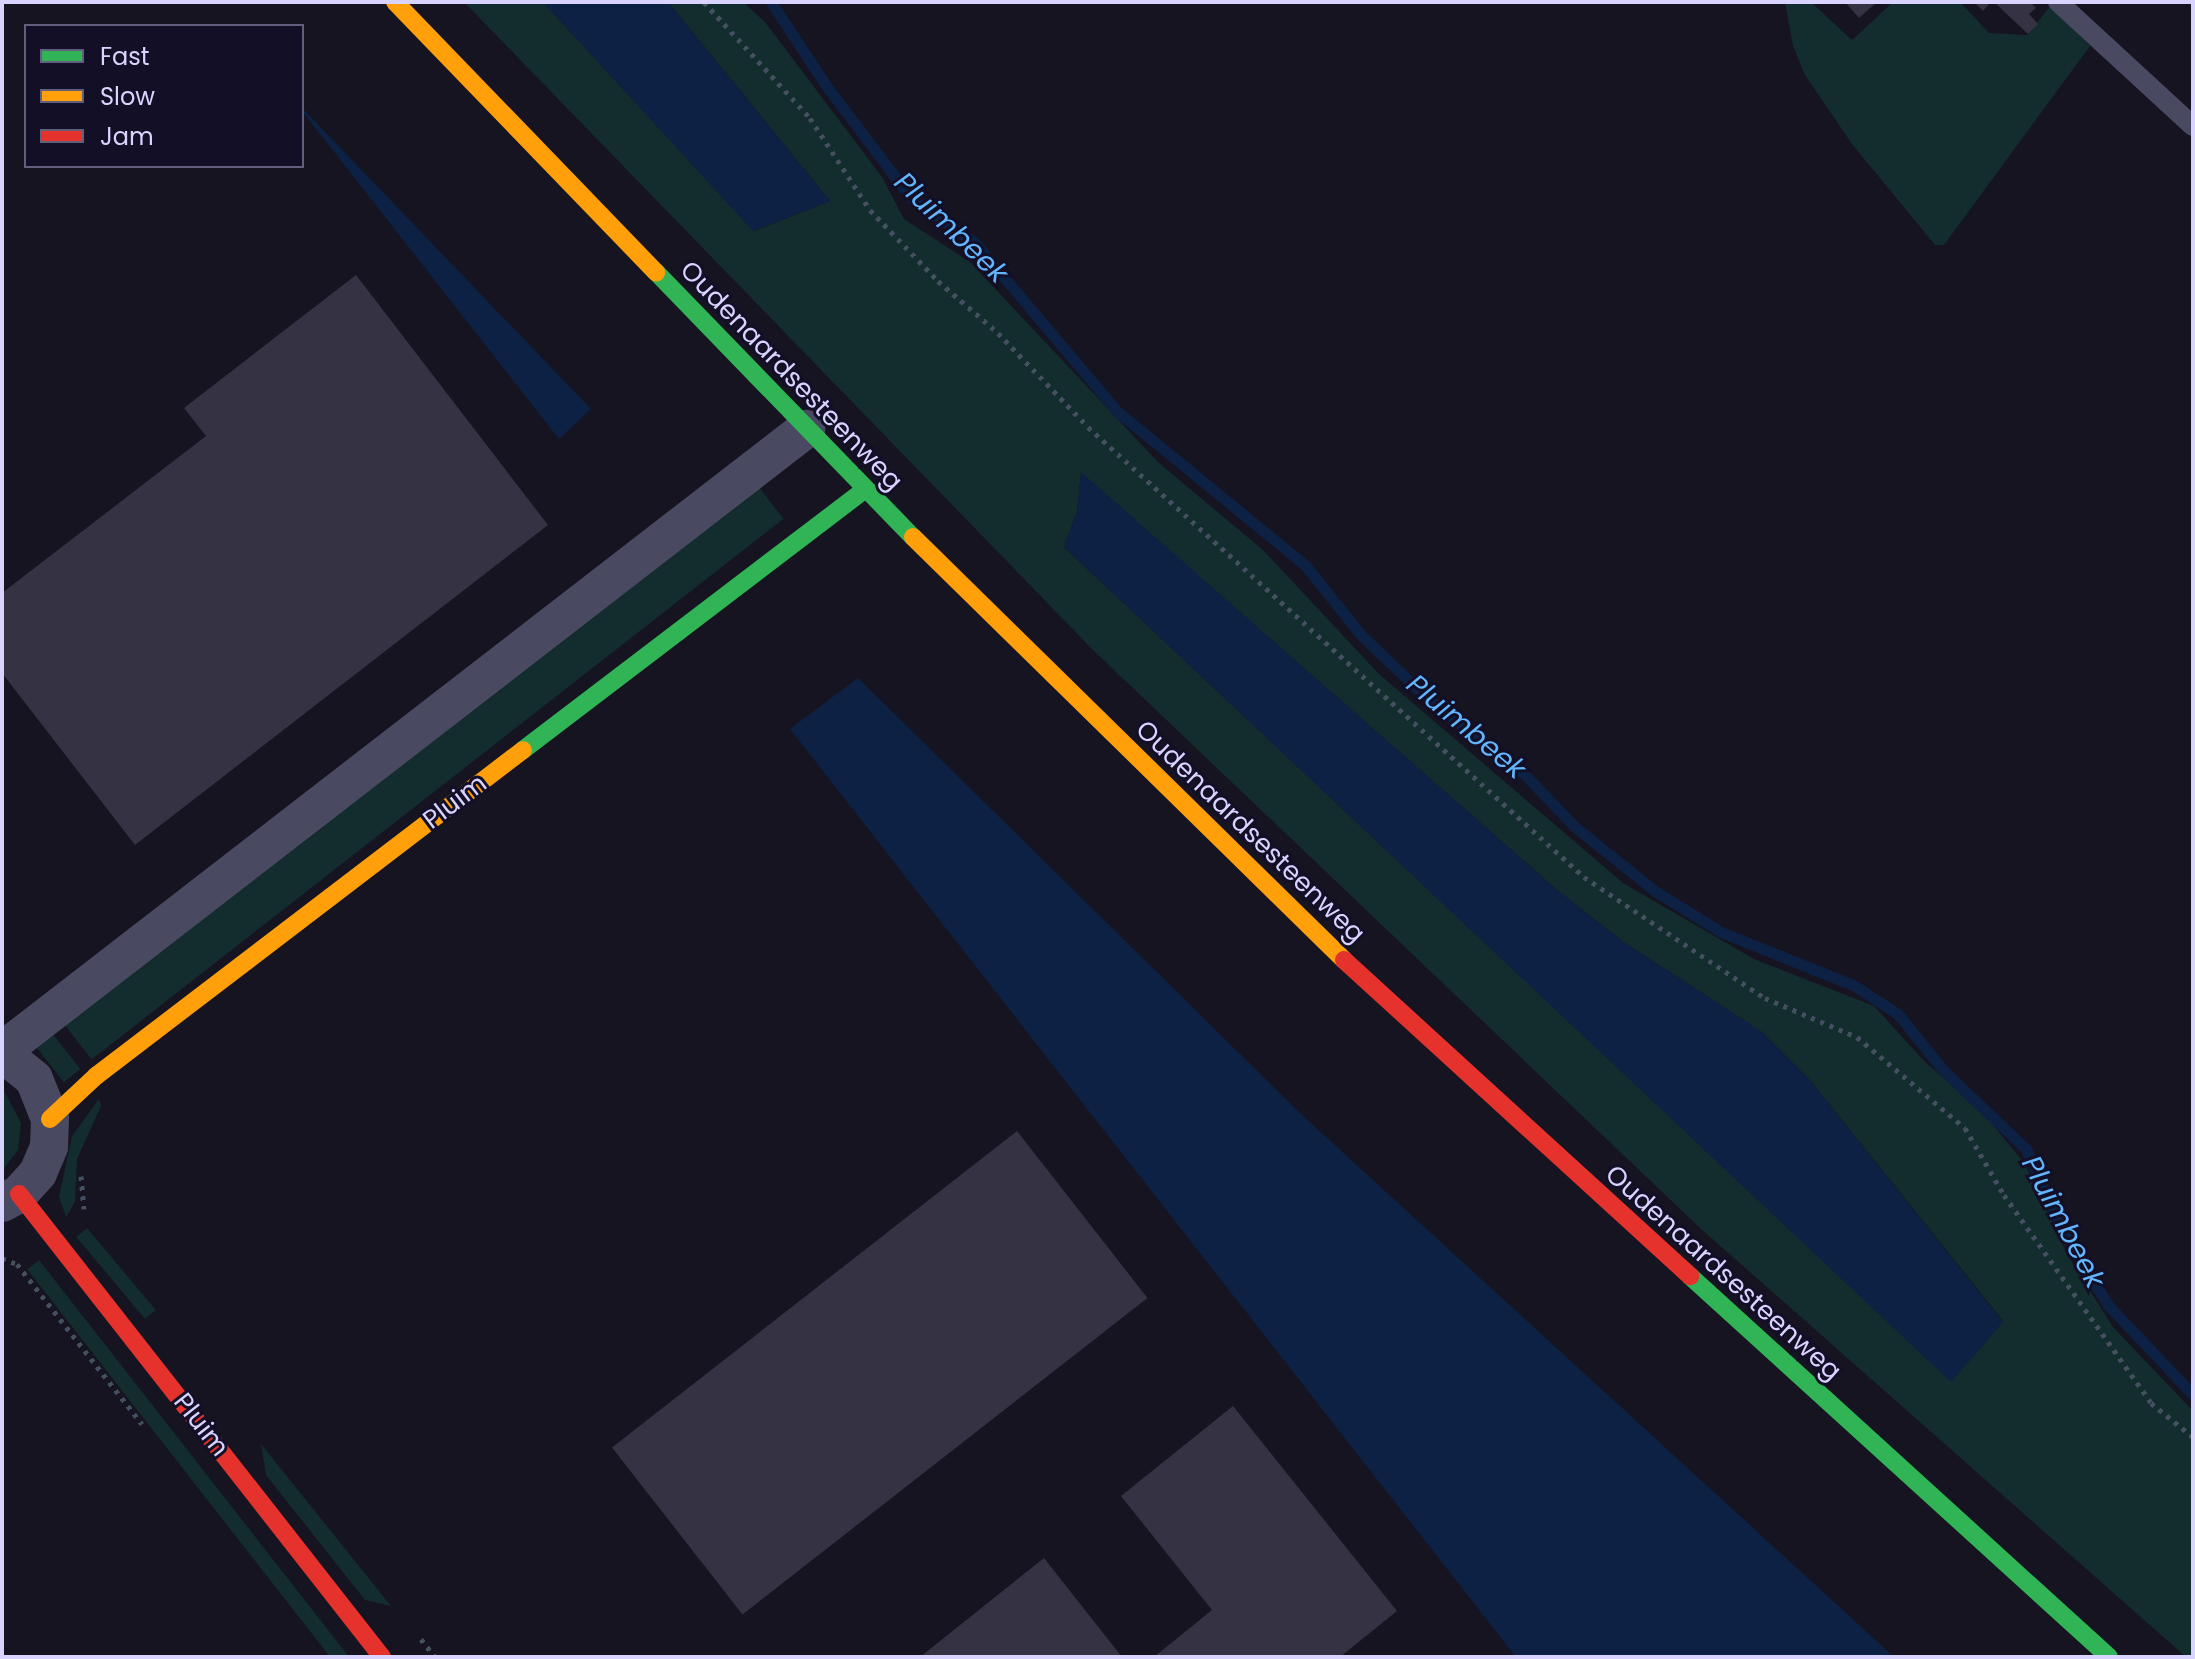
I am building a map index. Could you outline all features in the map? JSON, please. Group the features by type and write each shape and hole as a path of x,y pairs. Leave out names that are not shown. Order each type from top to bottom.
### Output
{"main road":[{"name":"Oudenaardsesteenweg","path":"395,2 865,489 1357,973 2109,1657"},
{"name":"Pluim","path":"50,1119 96,1076 865,489"},
{"name":"Pluim","path":"11,1199 382,1657"}],"street":[{"path":"11,1199 38,1173 49,1147 50,1119 34,1079 2,1052 49,1020 806,429"}],"lane":[{"path":"2058,2 2193,126"}],"path":[{"path":"704,2 810,118 870,210 938,281 998,333 1088,427 1584,877 1765,998 1857,1037 1965,1128 2004,1195 2151,1403 2193,1437"},
{"path":"2,1258 17,1264"}],"green space":[{"path":"464,2 543,2 754,231 830,201 668,2 743,2 765,22 882,177 904,219 970,262 1159,463 1263,550 1379,674 1623,883 1754,959 1874,1006 1925,1062 1979,1108 2025,1164 2068,1256 2113,1327 2193,1411 2193,1657 2186,1657 1700,1228 1094,651","holes":["1081,473 1557,890 1622,941 1762,1032 1809,1079 2003,1321 1951,1381 1064,547 1077,512"]},
{"path":"1785,2 1811,2 1852,40 1893,2 1960,2 1989,33 2028,35 2050,6 2090,46 1944,245 1935,245 1852,144 1805,75 1793,46"},
{"path":"754,481 784,519 92,1059 62,1022"},
{"path":"52,1033 80,1069 64,1082 35,1046"},
{"path":"2,1087 21,1123 18,1150 2,1171"},
{"path":"99,1099 101,1106 77,1159 75,1202 66,1217 59,1197 72,1136"},
{"path":"87,1228 156,1310 145,1319 76,1237"},
{"path":"39,1260 349,1657 330,1657 27,1269"},
{"path":"261,1444 391,1606 365,1600 266,1475"}],"water":[{"path":"543,2 668,2 830,201 753,231"},
{"path":"304,110 591,409 559,439 304,114"},
{"path":"1081,472 1557,890 1622,941 1762,1032 1809,1079 2003,1322 1951,1382 1064,547 1077,512"},
{"path":"858,678 1302,1115 1894,1657 1516,1657 790,729"}],"building":[{"path":"1845,2 1877,2 1859,18"},
{"path":"1974,2 1991,2 1983,11"},
{"path":"1994,2 2030,2 2036,8 2029,14 2038,24 2028,34"},
{"path":"356,275 548,525 135,845 2,673 2,593 206,436 184,408"},
{"path":"1017,1131 1148,1298 742,1615 612,1447"},
{"path":"1233,1406 1397,1611 1340,1657 1154,1657 1212,1610 1121,1496"},
{"path":"1044,1558 1122,1657 920,1657"}],"waterway":[{"name":"Pluimbeek","path":"771,2 827,87 912,199 975,243 1118,412 1305,565 1361,635 1426,697 1525,775 1575,827 1655,891 1721,932 1855,986 1898,1014 1943,1070 2026,1149 2063,1232 2108,1305 2193,1395"}],"traffic: fast":[{"path":"656,272 913,537"},
{"path":"523,750 865,489"},
{"path":"1690,1276 2109,1657"}],"traffic: slow":[{"path":"395,2 656,272"},
{"path":"913,537 1344,960"},
{"path":"50,1119 96,1076 523,750"}],"traffic: jam":[{"path":"1344,960 1690,1276"},
{"path":"19,1194 382,1657"}]}
